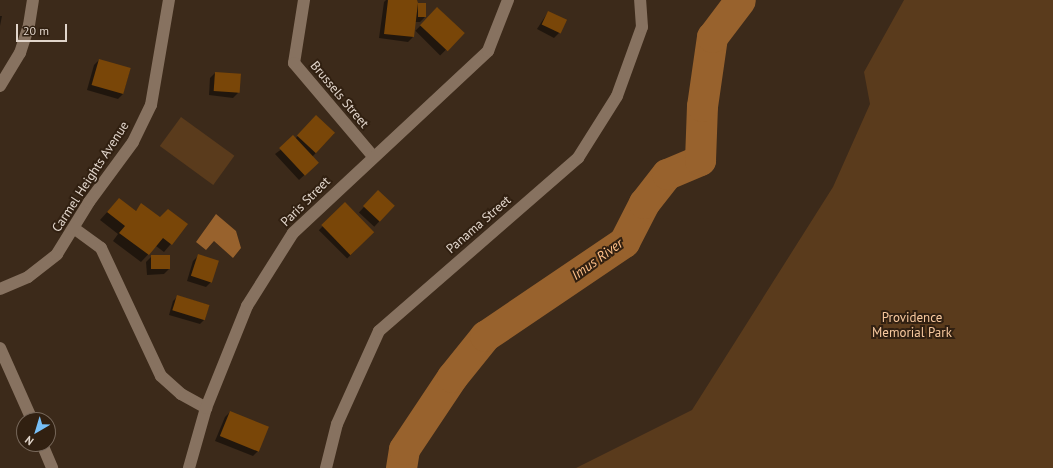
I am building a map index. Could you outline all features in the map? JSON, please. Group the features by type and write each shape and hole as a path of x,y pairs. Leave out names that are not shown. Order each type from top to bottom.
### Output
{"street":[{"path":"0,86 20,52 29,25 33,0"},
{"name":"Carmel Heights Avenue","path":"0,289 28,277 57,254 74,229 89,202 133,142 151,105 169,0"},
{"name":"Brussels Street","path":"304,0 294,64 373,156"},
{"name":"Paris Street","path":"189,468 206,408 247,306 272,264 293,233 373,156 488,51 508,0"},
{"name":"Panama Street","path":"326,468 337,424 379,331 578,158 617,96 642,27 640,0"},
{"path":"74,229 101,248 161,376 181,394 206,408"},
{"path":"0,348 28,412"},
{"path":"45,452 52,468"}],"green space":[{"name":"Providence Memorial Park","path":"904,0 1053,0 1053,468 576,468 692,410 833,187 870,104 864,72"},
{"path":"181,117 234,156 213,185 160,146"}],"shaded area":[{"path":"216,214 236,231 241,248 233,258 214,241 206,250 196,242"}],"building":[{"path":"388,0 417,0 418,3 414,37 384,34"},
{"path":"418,3 426,3 426,17 418,17"},
{"path":"437,7 465,33 448,51 420,25"},
{"path":"548,11 567,20 561,33 542,25"},
{"path":"99,59 131,68 123,94 92,85"},
{"path":"215,72 241,74 240,93 214,91"},
{"path":"316,115 335,133 316,153 297,135"},
{"path":"293,135 319,163 305,176 279,148"},
{"path":"378,190 395,206 380,222 363,206"},
{"path":"119,198 136,211 141,203 160,217 168,209 188,224 172,245 163,238 149,255 119,233 125,226 107,212"},
{"path":"345,202 374,232 350,255 321,225"},
{"path":"198,254 219,261 212,283 191,276"},
{"path":"151,255 170,255 170,269 151,269"},
{"path":"177,295 210,305 205,320 172,310"},
{"path":"230,411 269,427 259,452 220,436"}],"waterway":[{"name":"Imus River","path":"401,468 404,449 452,377 485,336 624,242 644,203 667,174 700,160 702,106 712,37 740,0"}]}
